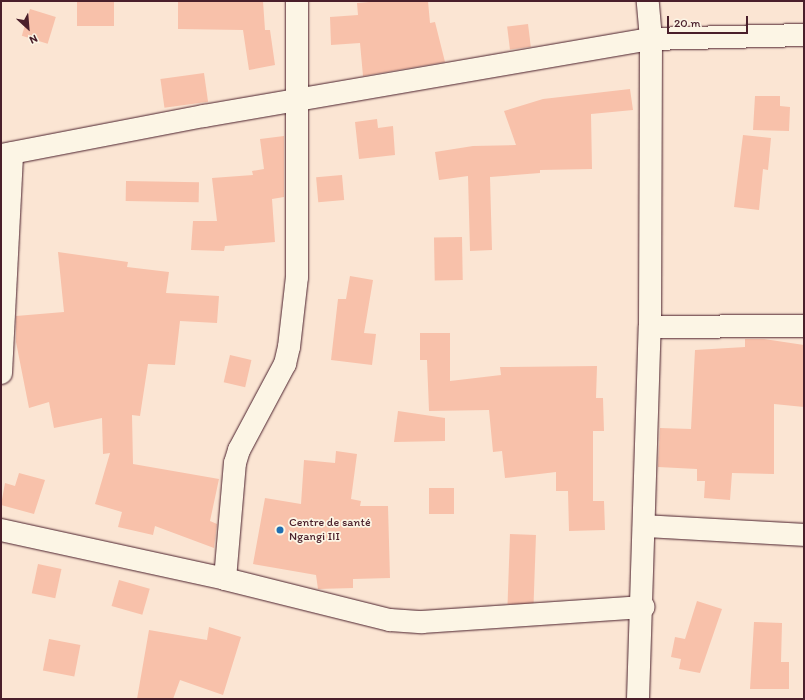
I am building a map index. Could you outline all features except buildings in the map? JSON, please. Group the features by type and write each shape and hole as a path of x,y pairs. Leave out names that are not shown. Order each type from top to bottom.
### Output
{"street":[{"path":"225,579 235,463 239,450 285,364 289,347 297,277 297,1"},
{"path":"638,699 643,607 650,327 651,39 648,1"},
{"path":"1,373 7,154 297,100 651,39 804,35"},
{"path":"650,327 804,326"},
{"path":"644,526 804,535"},
{"path":"1,530 225,579 390,620 422,622 643,607"}],"place":[{"name":"Centre de santé Ngangi III","path":"280,530"}]}
